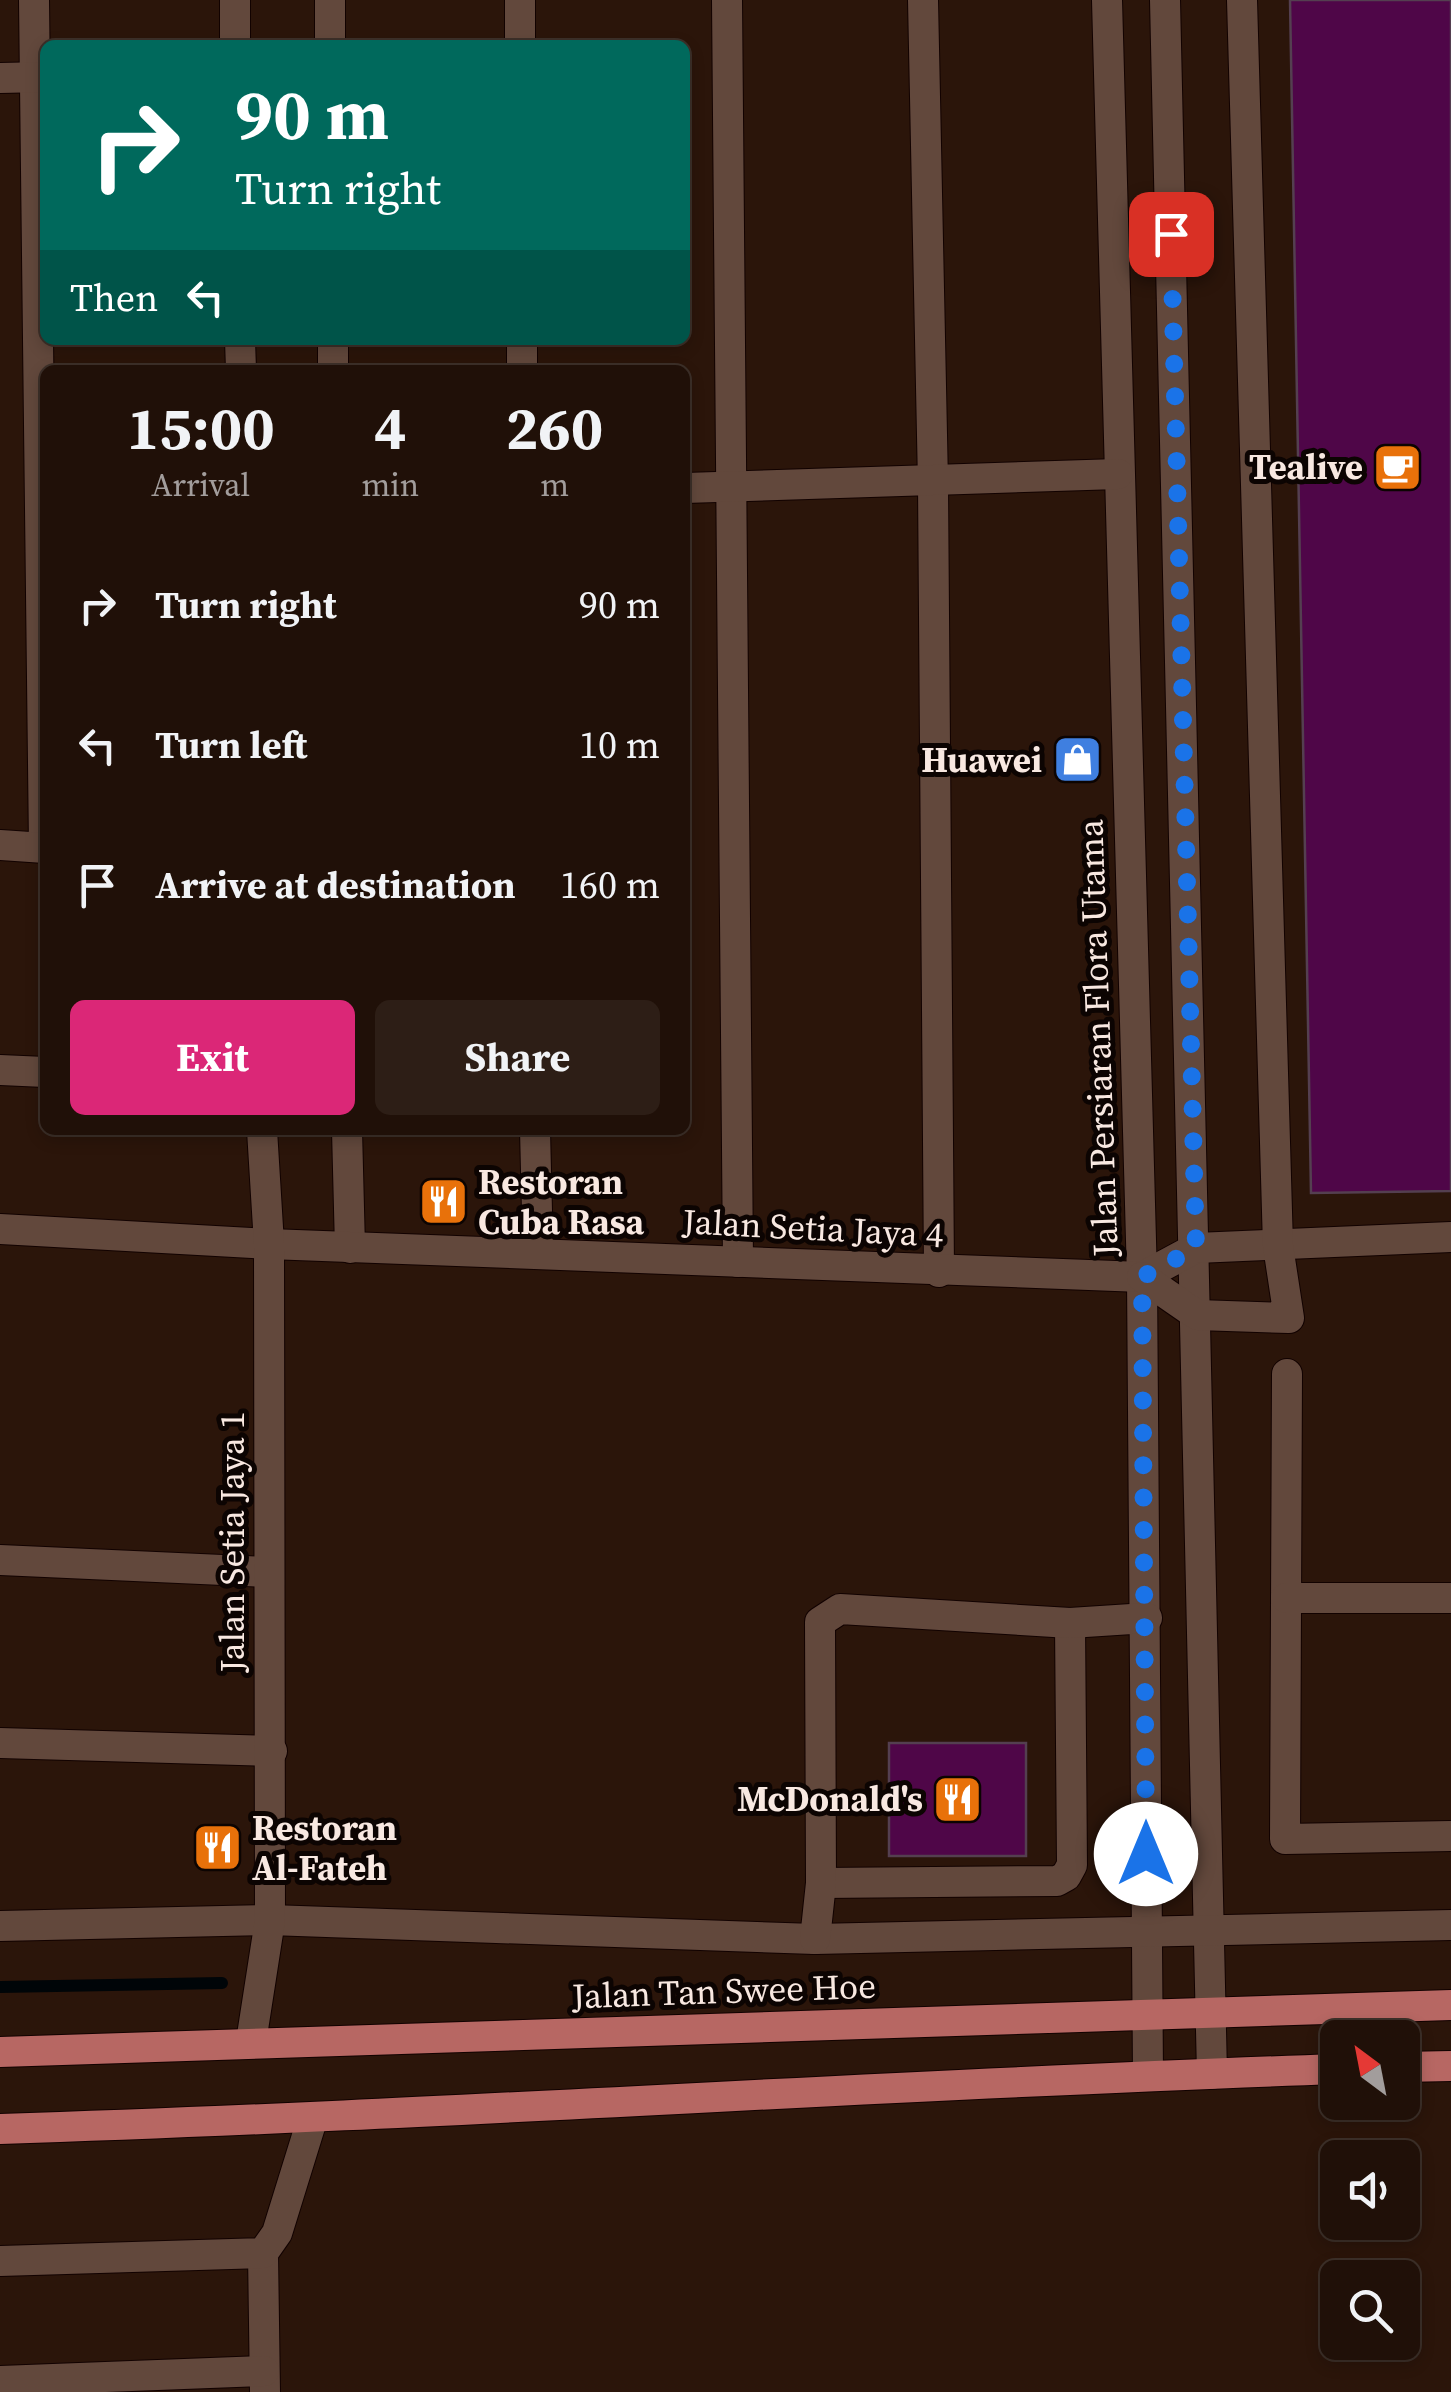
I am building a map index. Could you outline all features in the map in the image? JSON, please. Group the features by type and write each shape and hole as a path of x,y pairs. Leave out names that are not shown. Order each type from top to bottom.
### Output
{"main road":[{"name":"Jalan Tan Swee Hoe","path":"0,2052 1451,2006"},
{"path":"1420,2067 1451,2066"},
{"path":"0,2129 312,2120 1148,2075 1320,2071"}],"street":[{"path":"0,78 40,77 34,0"},
{"path":"235,0 235,40"},
{"path":"330,0 330,40"},
{"path":"520,0 520,40"},
{"path":"727,0 728,487 738,1262"},
{"path":"923,0 933,483 939,1272"},
{"name":"Jalan Persiaran Flora Utama","path":"1107,0 1142,1277 1148,2075"},
{"path":"1165,0 1198,1315 1212,2074"},
{"path":"1242,0 1278,1246 1290,1318 1198,1315 1142,1277 1196,1248 1278,1246 1451,1237"},
{"path":"690,488 1118,474"},
{"path":"0,845 40,848"},
{"path":"0,1070 40,1072"},
{"name":"Jalan Setia Jaya 1","path":"252,2042 268,1954 272,1751 269,1244 262,1135"},
{"path":"347,1135 350,1248"},
{"path":"536,1135 538,1252"},
{"name":"Jalan Setia Jaya 4","path":"0,1230 350,1248 1142,1277"},
{"path":"1287,1374 1285,1839 1451,1836"},
{"path":"0,1560 269,1572"},
{"path":"1286,1598 1451,1598"},
{"path":"815,1938 821,1883 820,1622 840,1608 1070,1623 1147,1618"},
{"path":"821,1883 1056,1880 1066,1876 1072,1865 1070,1623"},
{"path":"0,1743 272,1751"},
{"path":"0,1926 270,1920 815,1938 1451,1925"},
{"path":"0,2381 265,2381 263,2253 277,2233 312,2120"},
{"path":"0,2261 263,2253"}],"building":[{"path":"1290,0 1451,0 1451,1191 1311,1193"},
{"name":"McDonald's","path":"889,1743 1026,1743 1026,1856 889,1856"}],"waterway":[{"path":"0,1987 222,1983"}],"place":[{"name":"Tealive","path":"1398,467"},
{"name":"Huawei","path":"1077,760"},
{"name":"Restoran Cuba Rasa","path":"443,1202"},
{"name":"McDonald's","path":"958,1799"},
{"name":"Restoran Al-Fateh","path":"217,1848"}],"route":[{"path":"1146,1854 1142,1277 1196,1248 1171,234"}]}
